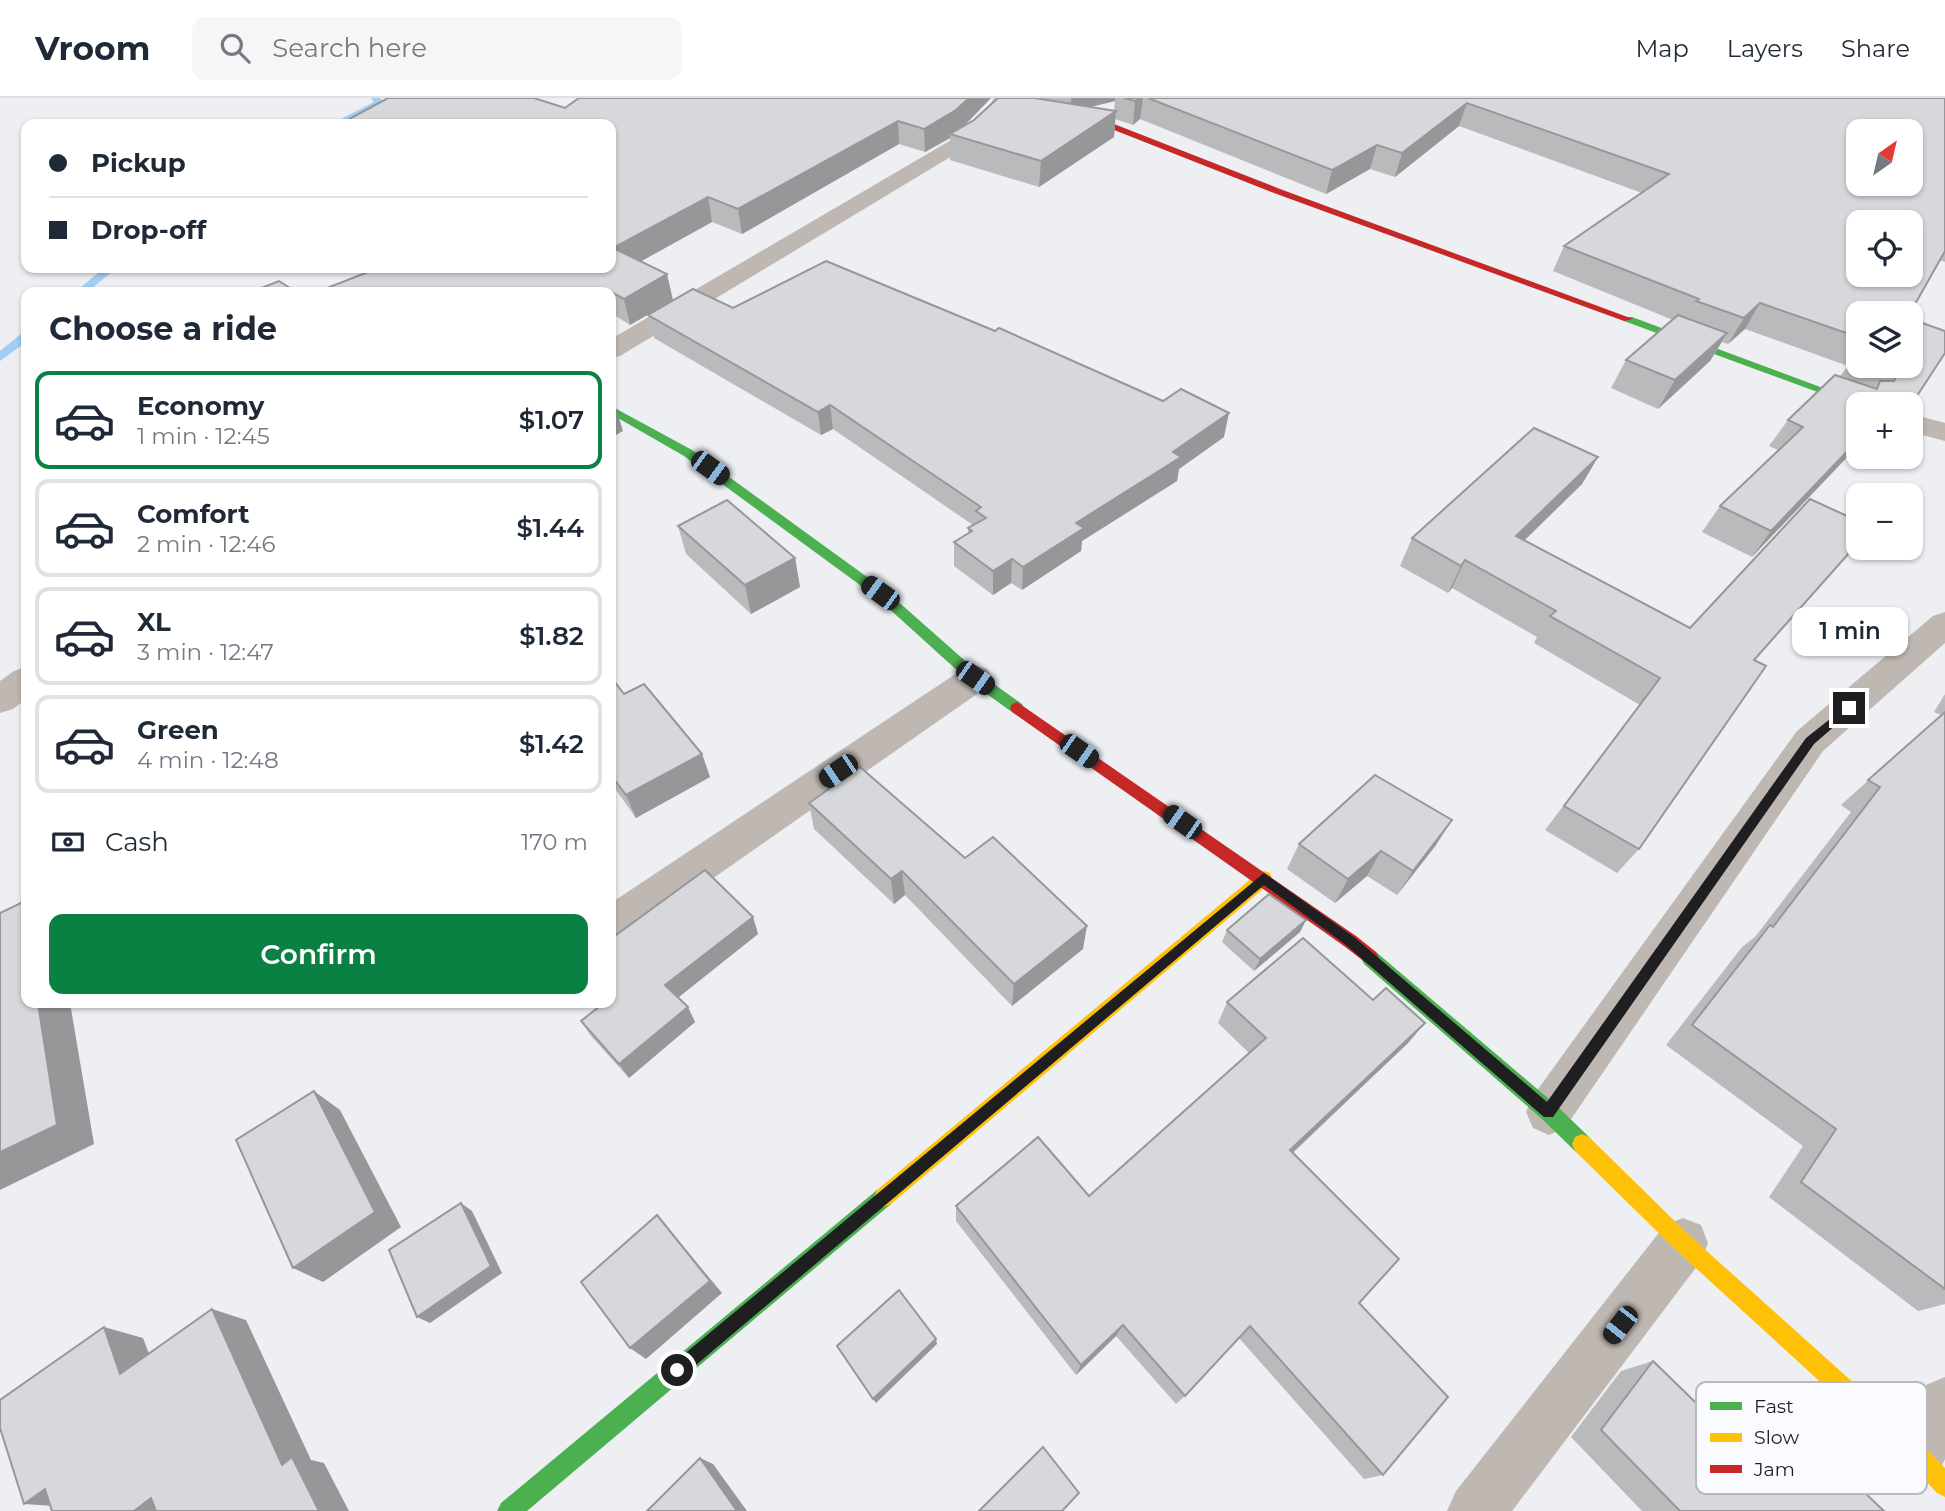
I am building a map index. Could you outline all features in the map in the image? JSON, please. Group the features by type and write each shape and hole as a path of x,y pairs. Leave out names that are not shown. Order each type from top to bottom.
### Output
{"street":[{"path":"616,347 965,141 1003,106"},
{"path":"1076,119 1125,107"},
{"path":"1047,116 1111,126 1300,200 1846,399"},
{"path":"616,412 688,453 880,593 975,678 1264,878 1350,941 1549,1112 1683,1243 1835,1382"},
{"path":"1923,426 1945,432"},
{"path":"1549,1112 1810,741 1945,624"},
{"path":"616,923 975,678"},
{"path":"0,700 21,684"},
{"path":"509,1511 1264,878"},
{"path":"1476,1511 1683,1243"},
{"path":"1931,1470 1945,1404"}],"building":[{"path":"388,98 534,98 565,108 579,98 969,98 956,110 924,129 898,121 738,209 708,197 616,246 616,119 349,119"},
{"path":"998,98 1035,98 1116,111 1041,161 950,134 974,120"},
{"path":"1148,98 1945,98 1945,251 1917,301 1846,301 1846,333 1760,303 1744,318 1564,246 1669,174 1467,103 1402,153 1377,145 1332,170"},
{"path":"616,249 667,274 624,299 616,295 616,287 330,287 365,273 616,273"},
{"path":"826,261 995,331 999,328 1163,401 1181,389 1229,413 1173,452 1181,457 1076,523 1084,528 1023,567 1012,559 993,571 954,542 972,531 968,528 986,518 976,511 981,507 830,405 818,412 648,315 693,289 733,308"},
{"path":"279,281 288,287 264,287"},
{"path":"1678,315 1727,333 1675,380 1626,360"},
{"path":"1923,323 1945,331 1945,353 1920,392 1846,392 1846,453 1771,531 1720,506 1803,427 1788,420 1835,375 1877,389 1880,381 1894,381 1896,378 1923,378"},
{"path":"1534,428 1598,457 1516,536 1690,628 1810,499 1846,516 1846,556 1754,660 1766,666 1639,849 1564,806 1660,678 1550,616 1556,611 1465,560 1461,566 1412,538"},
{"path":"727,500 795,558 745,585 678,526"},
{"path":"616,684 624,694 644,684 702,754 626,795 616,782"},
{"path":"1945,712 1945,1289 1801,1182 1836,1129 1692,1025 1770,925 1773,927 1880,787 1868,780"},
{"path":"860,767 965,858 993,837 1087,926 1014,984 902,871 891,879 809,803"},
{"path":"1375,775 1452,820 1413,871 1381,851 1348,879 1299,844"},
{"path":"705,870 753,917 665,985 688,1007 619,1064 581,1021 597,1008 616,1008 616,935"},
{"path":"1269,894 1306,920 1260,959 1227,930"},
{"path":"21,903 21,1008 39,1008 57,1125 0,1152 0,913"},
{"path":"1303,938 1373,1000 1386,988 1425,1023 1290,1150 1399,1259 1359,1303 1448,1397 1383,1475 1250,1326 1185,1396 1123,1325 1081,1365 956,1206 1038,1137 1089,1196 1266,1038 1227,1002"},
{"path":"314,1091 375,1212 293,1268 236,1140"},
{"path":"461,1203 491,1266 417,1317 389,1250"},
{"path":"657,1215 710,1281 630,1348 581,1282"},
{"path":"899,1290 936,1339 873,1399 837,1346"},
{"path":"212,1309 282,1465 292,1457 319,1511 156,1511 151,1498 134,1511 52,1511 45,1489 24,1504 0,1428 0,1400 104,1327 120,1374"},
{"path":"1653,1361 1696,1403 1696,1494 1866,1494 1884,1511 1680,1511 1601,1430"},
{"path":"1043,1447 1079,1493 1062,1511 979,1511"},
{"path":"700,1458 737,1511 647,1511"}],"waterway":[{"path":"346,119 379,103 375,98"},
{"path":"86,287 105,273"},
{"path":"0,357 21,340"}],"traffic: fast":[{"path":"1628,319 1846,399"},
{"path":"616,412 688,453 880,593 975,678 1017,708"},
{"path":"1370,958 1549,1112 1582,1144"},
{"path":"509,1511 884,1197"}],"traffic: slow":[{"path":"884,1197 1264,878"},
{"path":"1582,1144 1683,1243 1836,1382"},
{"path":"1927,1466 1945,1485"}],"traffic: jam":[{"path":"1065,118 1111,126 1277,191 1628,319"},
{"path":"1017,708 1350,941 1370,958"}],"route":[{"path":"677,1370 1264,878 1350,941 1449,1023 1549,1112 1810,741 1849,708"}]}
